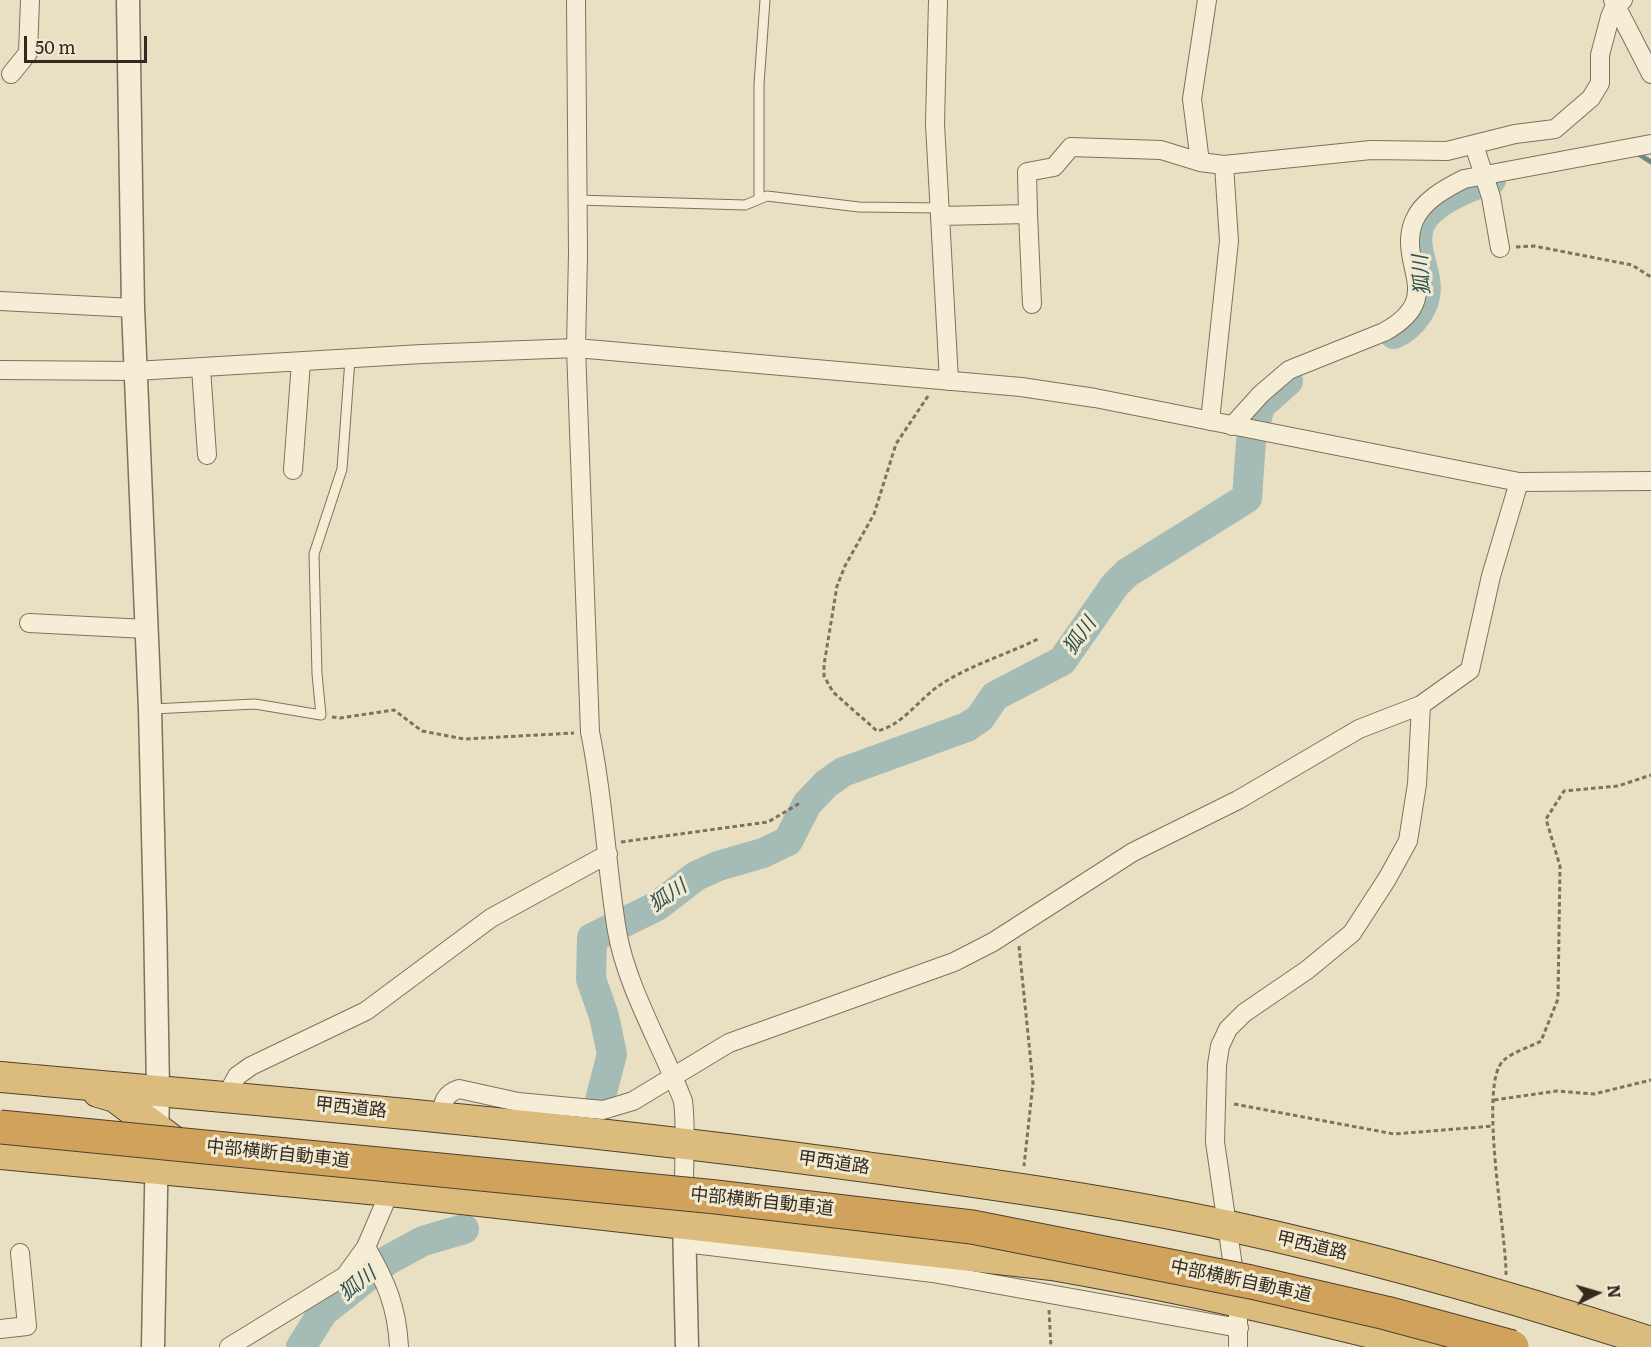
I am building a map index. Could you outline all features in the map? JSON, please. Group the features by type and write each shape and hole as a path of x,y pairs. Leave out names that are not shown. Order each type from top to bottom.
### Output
{"highway":[{"name":"甲西道路","path":"0,1077 226,1096 683,1142 1020,1189 1228,1226 1372,1260 1502,1295 1651,1342"},
{"path":"69,1083 115,1097 138,1112 156,1130 205,1162 259,1179"},
{"name":"中部横断自動車道","path":"0,1127 704,1196 972,1227 1251,1282 1386,1313 1512,1347"},
{"path":"0,1154 390,1191 685,1232 1052,1265 1150,1282 1238,1315 1427,1347"}],"street":[{"path":"11,74 28,52 30,0"},
{"path":"128,0 133,308 150,709 158,1090 153,1347"},
{"path":"576,0 576,348 590,732 601,782 617,932 634,984 683,1101 686,1119 683,1142 687,1347"},
{"path":"938,0 935,124 945,380"},
{"path":"1200,162 1192,99 1207,0"},
{"path":"1617,3 1651,74"},
{"path":"1032,304 1027,172 1054,167 1071,147 1161,150 1200,162 1224,165 1371,150 1447,151 1515,134 1555,129 1591,98 1600,83 1600,56 1617,3"},
{"path":"1233,426 1261,394 1289,370 1384,332 1403,319 1417,297 1418,278 1412,254 1414,220 1426,204 1446,188 1464,179 1651,144"},
{"path":"1474,145 1491,197 1500,248"},
{"path":"1210,421 1228,241 1224,165"},
{"path":"940,212 1028,214"},
{"path":"0,301 133,308"},
{"path":"0,370 135,371 576,348 1021,387 1084,396 1519,482 1651,482"},
{"path":"293,470 301,362"},
{"path":"201,368 207,454"},
{"path":"440,1117 443,1101 450,1092 459,1089 518,1102 603,1110 633,1101 673,1075 729,1044 954,962 1018,926 1133,852 1238,800 1359,729 1421,705 1470,670 1491,576 1519,482"},
{"path":"29,623 146,629"},
{"path":"1238,1347 1238,1315 1228,1226 1215,1142 1217,1065 1221,1046 1228,1029 1244,1013 1307,970 1352,933 1408,841 1417,784 1421,705"},
{"path":"226,1096 237,1076 251,1066 366,1011 491,918 608,849"},
{"path":"229,1347 345,1276 367,1248 390,1191"},
{"path":"685,1232 1048,1293 1238,1315"},
{"path":"367,1248 388,1284 398,1322 399,1347"},
{"path":"0,1329 27,1326 20,1253"}],"lane":[{"path":"759,199 759,84 765,0"},
{"path":"577,200 745,205 767,196 859,207 940,212"},
{"path":"150,709 255,704 321,715 317,674 314,554 342,470 350,359"}],"path":[{"path":"1500,248 1534,246 1632,265 1651,277"},
{"path":"945,380 909,421 896,444 874,514 845,566 837,586 824,665 828,685 877,731 893,725 940,684 957,674 1040,638"},
{"path":"321,715 340,718 394,710 422,731 464,739 590,732"},
{"path":"1502,1295 1506,1273 1492,1126 1495,1072 1503,1060 1541,1041 1558,999 1560,866 1546,819 1564,790 1618,786 1651,776"},
{"path":"608,849 768,822 800,804"},
{"path":"1018,926 1033,1083 1028,1148 1020,1189"},
{"path":"1494,1100 1557,1091 1594,1094 1651,1080"},
{"path":"1216,1101 1394,1134 1492,1126"},
{"path":"1048,1293 1051,1347"}],"waterway":[{"path":"1640,155 1651,162"},
{"name":"狐川","path":"1394,334 1410,323 1424,301 1425,280 1417,238 1423,218 1439,203 1472,186 1491,180"},
{"name":"狐川","path":"600,1100 612,1054 604,1016 591,979 592,938 657,906 696,876 718,866 763,853 788,841 807,804 826,784 843,772 967,727 980,718 995,696 1062,661 1115,585 1127,573 1247,498 1251,441 1260,406 1288,381"},
{"name":"狐川","path":"301,1347 323,1312 388,1260 423,1241 464,1229"}]}
